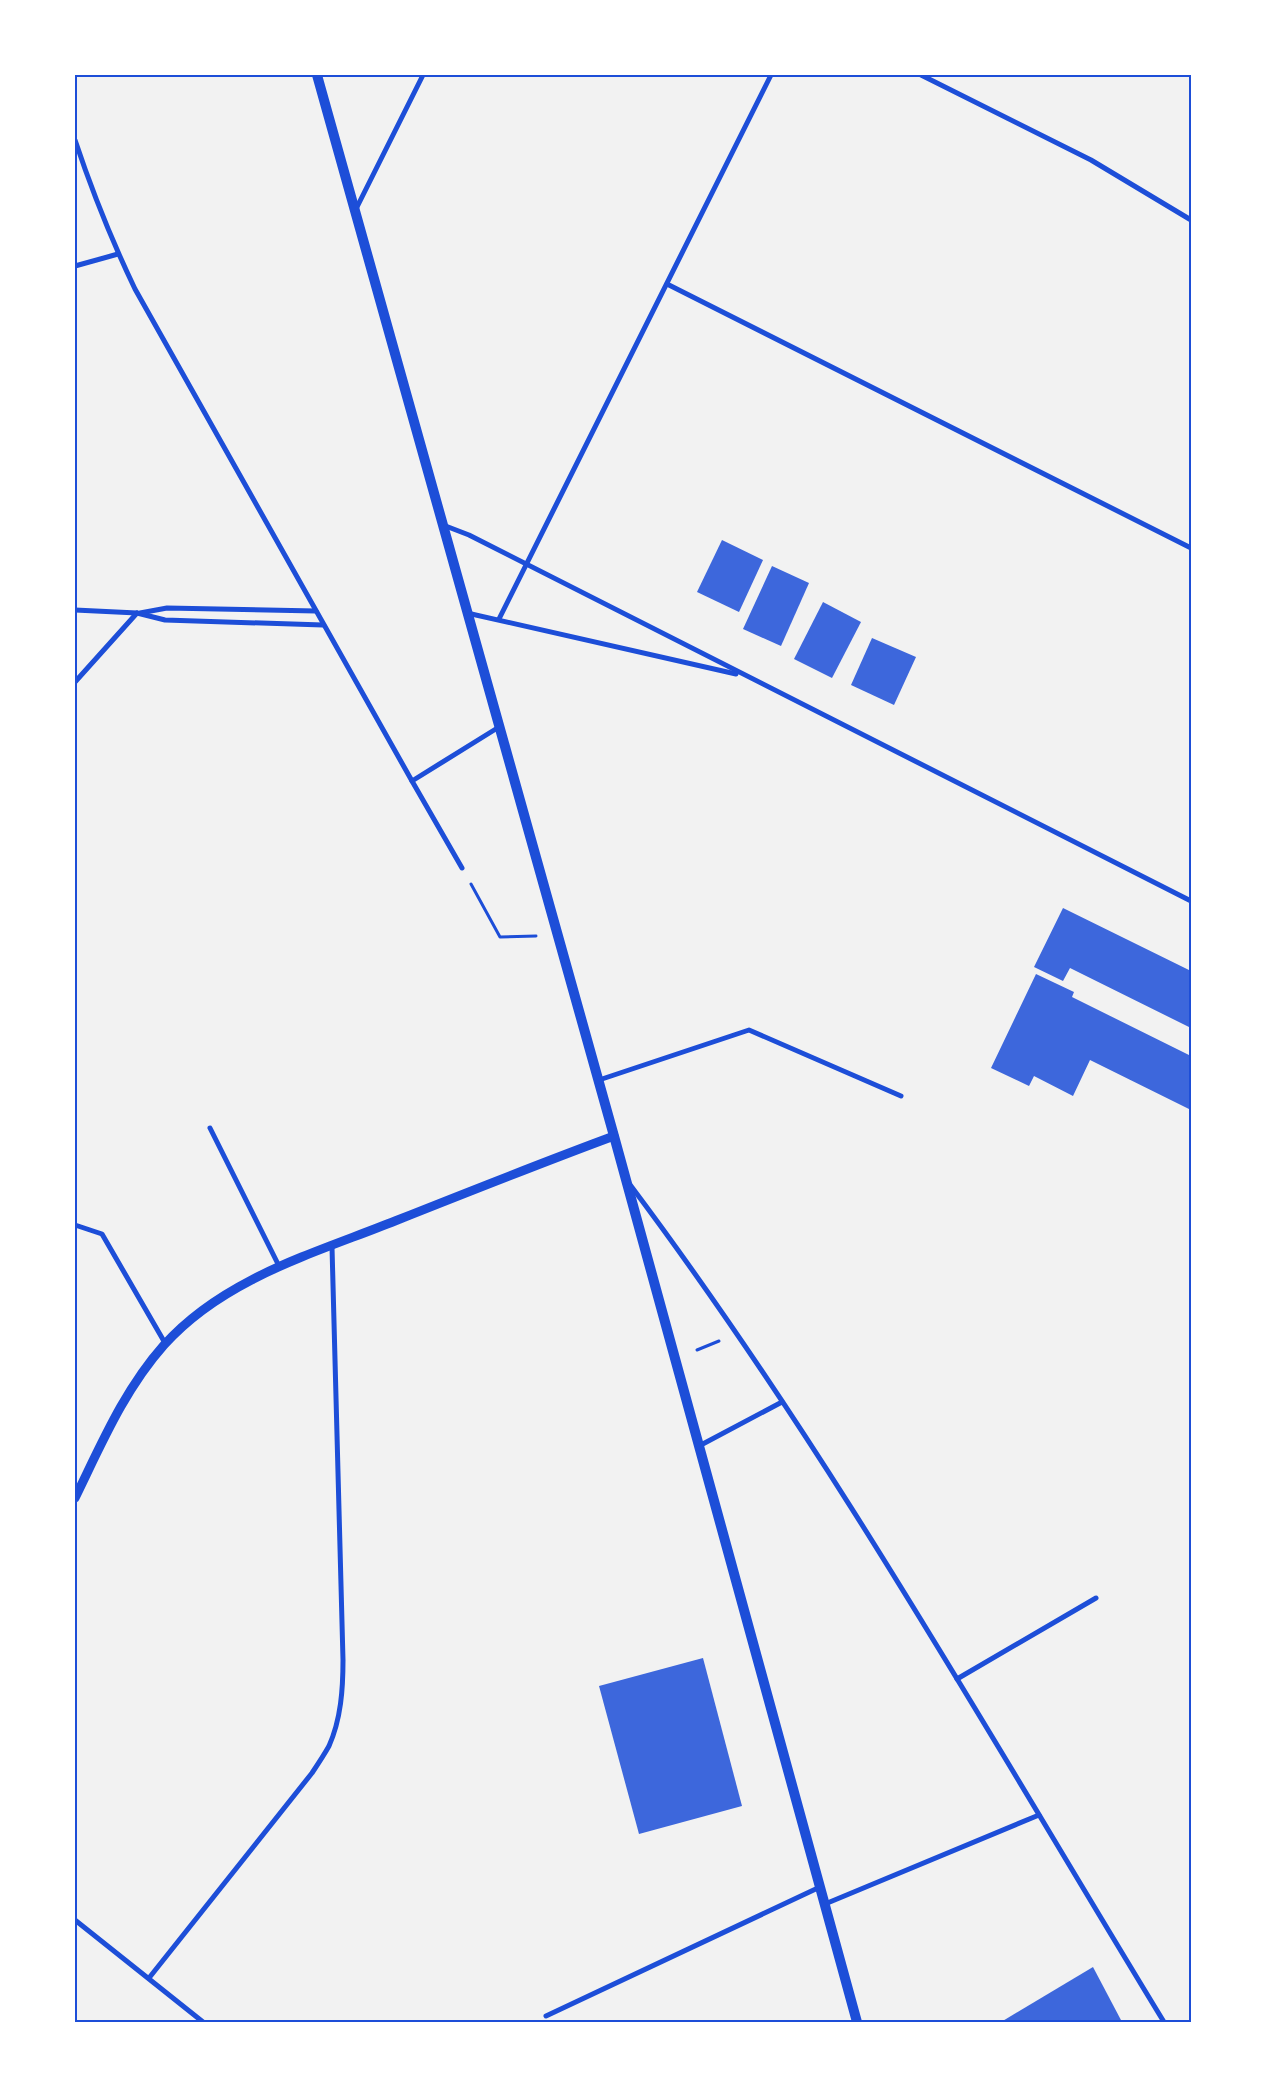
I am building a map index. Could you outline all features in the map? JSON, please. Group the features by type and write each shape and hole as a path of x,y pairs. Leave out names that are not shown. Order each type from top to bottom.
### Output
{"main road":[{"path":"316,75 626,1179 857,2022"}],"street":[{"path":"355,212 423,75"},
{"path":"500,619 772,75"},
{"path":"920,75 1091,160 1191,220"},
{"path":"75,140 88,180 118,254 157,332 462,868"},
{"path":"75,266 118,254"},
{"path":"666,284 1191,548"},
{"path":"443,524 527,564 1191,901"},
{"path":"75,682 137,613 167,608 316,612"},
{"path":"75,610 137,613 165,620 323,625"},
{"path":"467,613 744,675"},
{"path":"412,781 500,727"},
{"path":"598,1081 749,1030 902,1096"},
{"path":"210,1128 279,1266"},
{"path":"75,1498 127,1394 145,1367 165,1343 212,1303 279,1266 614,1136"},
{"path":"626,1179 682,1253 737,1334 864,1530 957,1679 1164,2022"},
{"path":"75,1225 102,1234 165,1343"},
{"path":"149,1978 312,1773 329,1746 338,1717 343,1691 343,1660 332,1247"},
{"path":"699,1446 782,1402"},
{"path":"957,1679 1096,1598"},
{"path":"824,1904 1039,1815"},
{"path":"546,2016 820,1887"},
{"path":"75,1920 203,2022"}],"path":[{"path":"462,868 500,937 558,936"},
{"path":"676,1359 737,1334"}],"building":[{"path":"722,540 763,560 739,612 697,592"},
{"path":"772,566 809,583 781,646 743,629"},
{"path":"823,602 861,622 832,678 794,659"},
{"path":"872,638 916,657 894,705 851,685"},
{"path":"1063,908 1191,971 1191,1028 1070,968 1063,981 1034,967"},
{"path":"1036,974 1074,992 1072,997 1191,1056 1191,1110 1090,1060 1073,1096 1034,1076 1029,1086 991,1068"},
{"path":"703,1658 742,1806 639,1834 599,1686"},
{"path":"1093,1967 1122,2022 1001,2022"}]}
